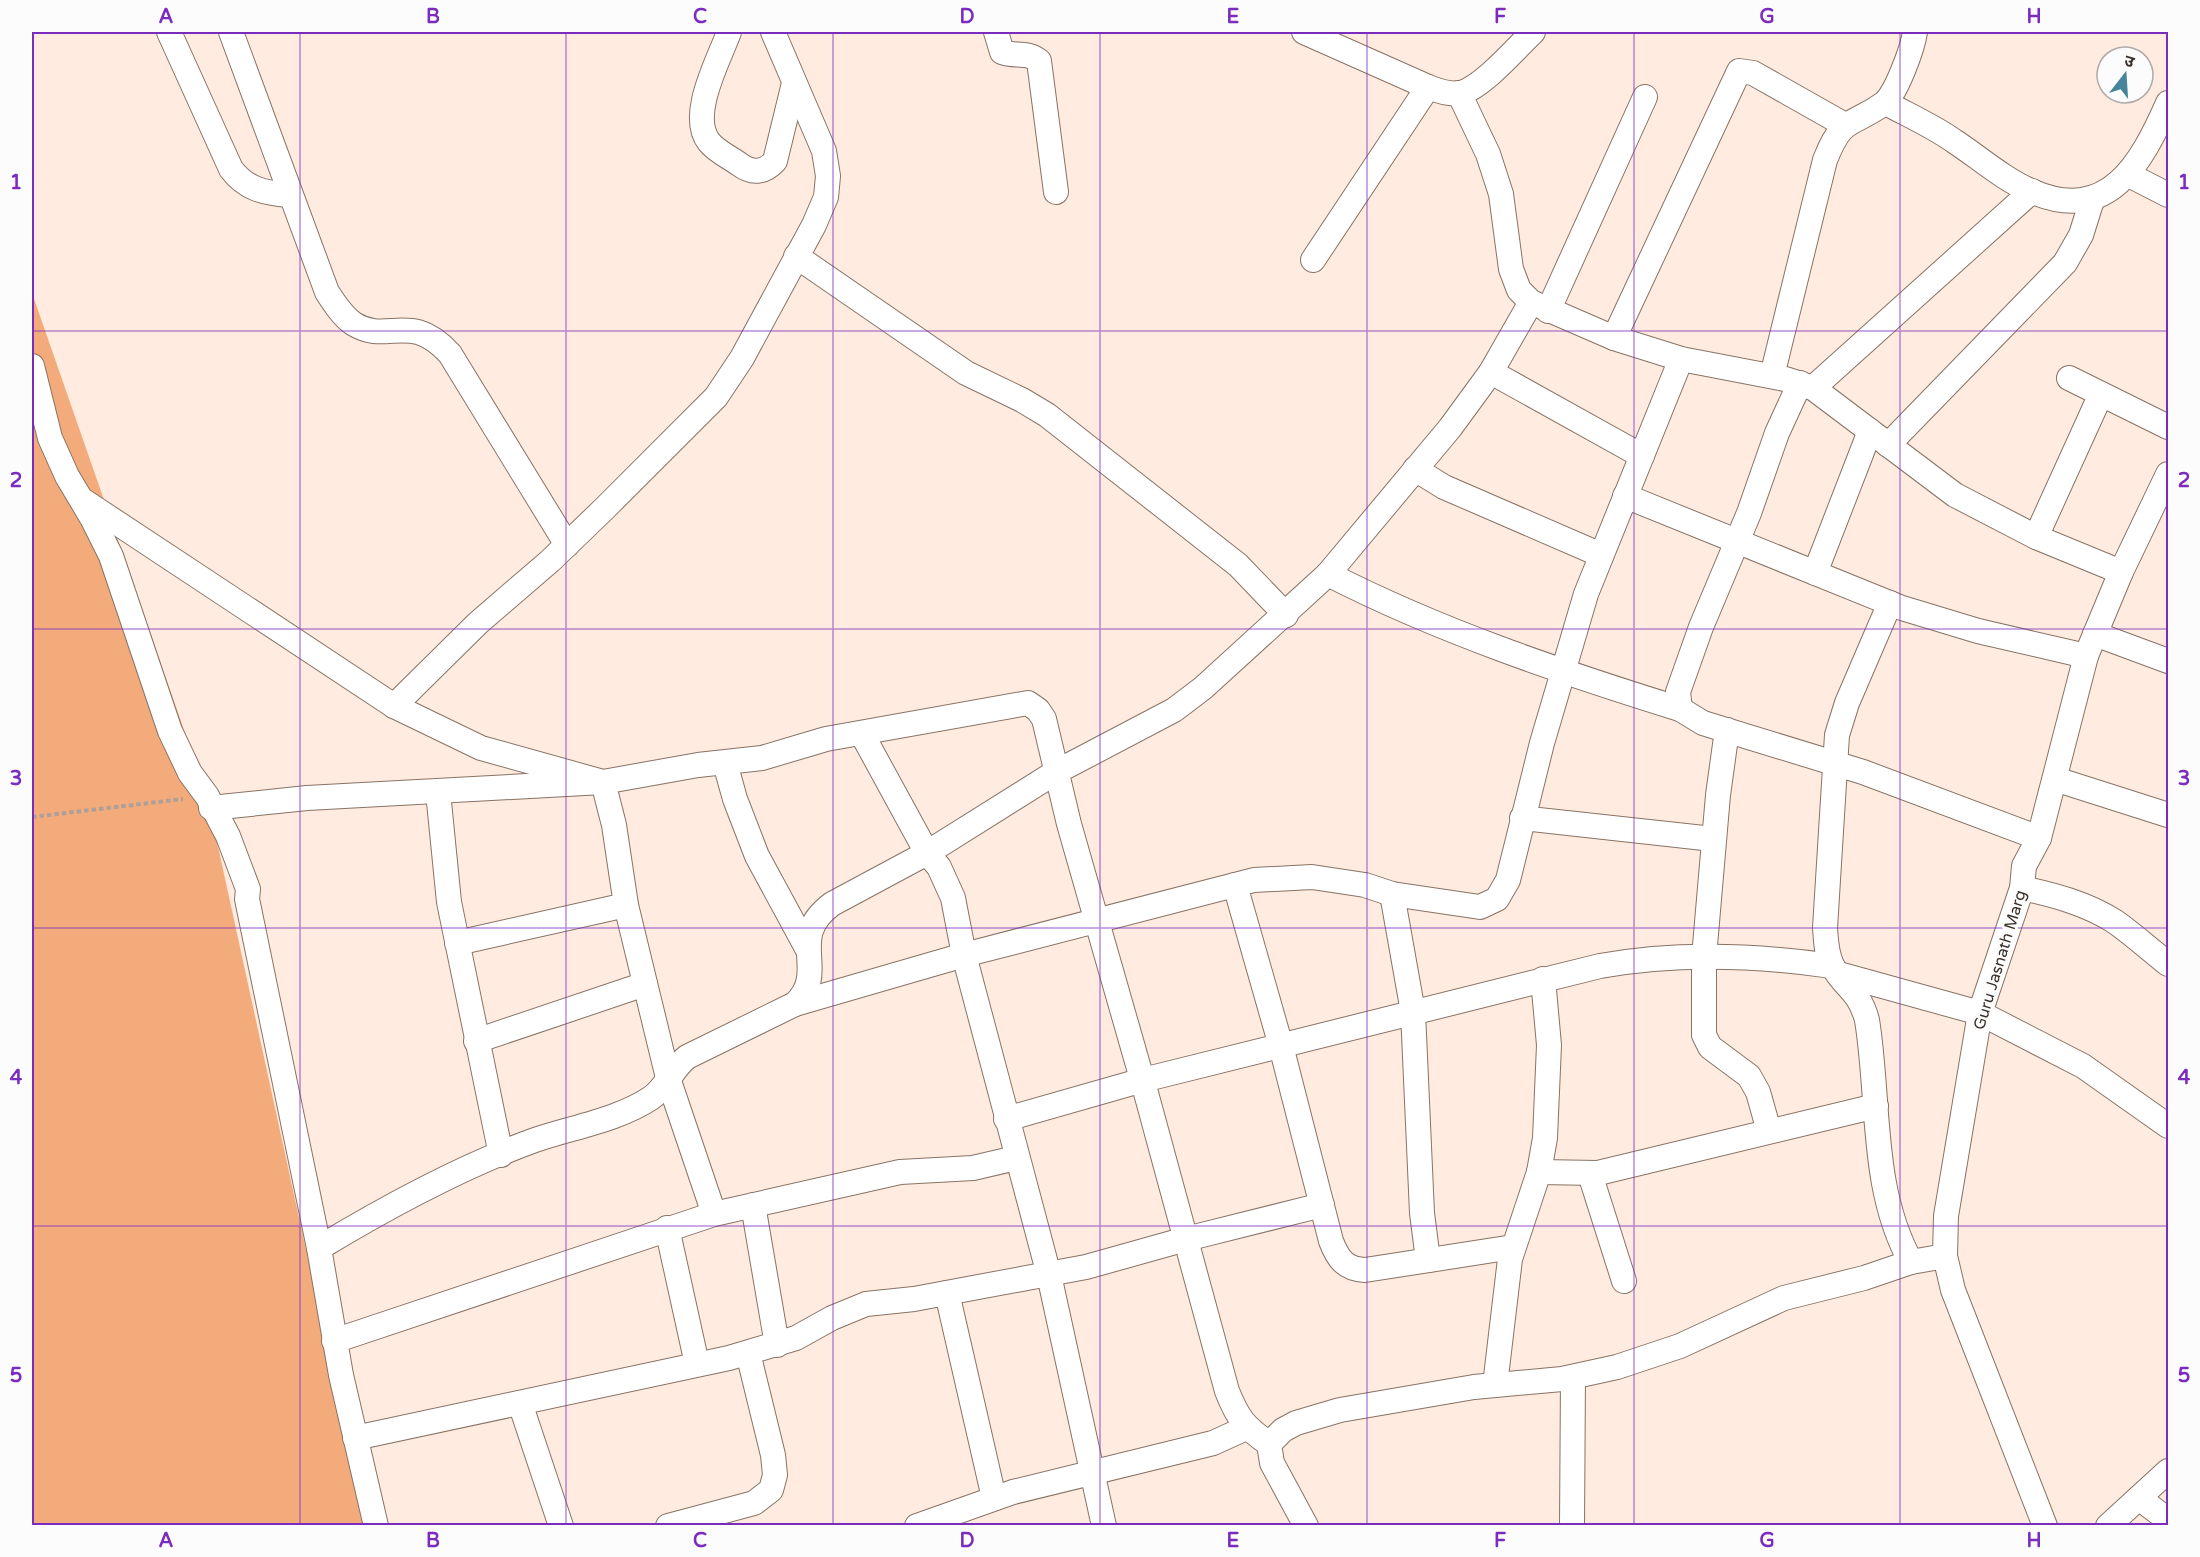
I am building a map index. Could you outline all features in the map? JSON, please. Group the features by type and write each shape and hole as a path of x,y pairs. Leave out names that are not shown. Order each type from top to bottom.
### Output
{"street":[{"path":"169,32 231,169 251,188 267,193 289,195"},
{"path":"231,32 320,278 337,307 354,324 370,330 411,330 426,333 439,342 450,354 567,545"},
{"path":"729,32 701,113 702,129 710,143 744,168 755,171 767,170 775,161 794,83"},
{"path":"394,706 478,622 567,545 716,397 742,358 826,197 828,176 824,151 773,32"},
{"path":"996,32 1002,52 1027,54 1039,61 1056,192"},
{"path":"1304,32 1444,93 1459,93 1473,87 1533,32"},
{"path":"1772,376 1826,160 1835,135 1845,125 1886,103 1905,64 1915,32"},
{"path":"1614,338 1739,71 1754,73 1845,125"},
{"path":"1313,260 1428,87"},
{"path":"1459,93 1488,154 1501,194 1511,269 1519,290 1540,307 1614,338 1681,359 1772,376 1806,386 1955,495 2036,537 2121,572"},
{"path":"795,1004 810,985 808,936 819,914 852,892 927,853 1056,772 1174,710 1203,688 1286,615 1300,598 1328,574 1415,470 1540,307 1645,97"},
{"path":"1886,103 1952,140 2004,176 2032,191 2077,203 2092,200 2129,175 2155,132 2169,103"},
{"path":"2129,175 2169,195"},
{"path":"1680,709 1678,692 1701,627 1737,542 1777,433 1806,386 2032,191"},
{"path":"1815,573 1879,438 2065,263 2080,234 2092,200"},
{"path":"796,256 958,368 1047,415 1238,565 1286,615"},
{"path":"319,1248 365,1220 501,1155 632,1108 654,1096 674,1067 687,1057 795,1004 964,955 1097,923 1254,880 1312,877 1365,885 1392,894 1480,907 1497,899 1508,880 1522,818 1586,594 1681,359"},
{"path":"32,366 50,438 77,497 93,518 111,556 179,753 228,836 248,890 247,899 319,1248 334,1341 376,1526"},
{"path":"1491,372 1642,456"},
{"path":"2068,378 2169,427"},
{"path":"2036,537 2101,394"},
{"path":"1415,470 1444,487 1601,555"},
{"name":"Guru Jasnath Marg","path":"2045,1526 1953,1290 1945,1256 1946,1216 1980,1013 2022,888 2024,866 2039,838 2086,656 2121,572 2169,474"},
{"path":"1625,496 1890,603 1970,629 2086,656"},
{"path":"77,497 394,706 481,748 603,782"},
{"path":"1328,574 1401,609 1563,671 1680,709 1703,723 1863,772 2039,838"},
{"path":"1890,603 1847,703 1837,735 1825,928 1827,949 1836,970 1862,1003 1871,1047 1884,1184 1894,1226 1911,1262"},
{"path":"2095,633 2169,661"},
{"path":"209,802 603,782 698,765 782,754 826,739 1028,703 1038,710 1044,719 1097,923 1143,1080 1227,1391 1236,1415 1246,1428 1269,1444 1272,1463 1306,1526"},
{"path":"1727,730 1713,839 1704,957 1704,1035 1710,1047 1749,1076 1758,1092 1769,1131"},
{"path":"862,734 927,853 939,867 953,898 964,955 1048,1275 1104,1526"},
{"path":"725,763 741,818 757,856 808,950"},
{"path":"2055,779 2169,815"},
{"path":"603,782 614,825 626,905 668,1078 714,1214"},
{"path":"438,792 449,902 501,1155"},
{"path":"1522,818 1713,839"},
{"path":"1235,885 1281,1046 1335,1252 1343,1264 1353,1269 1513,1246"},
{"path":"2022,888 2068,899 2101,913 2169,964"},
{"path":"1392,894 1413,1012 1423,1224 1428,1260"},
{"path":"457,943 626,905"},
{"path":"1006,1119 1143,1080 1543,979 1618,963 1704,957 1765,957 1836,970 1980,1013 2083,1066 2169,1126"},
{"path":"1495,1385 1505,1290 1513,1246 1539,1172 1548,1102 1549,1045 1543,979"},
{"path":"476,1041 645,984"},
{"path":"1539,1172 1590,1174 1638,1165 1876,1106"},
{"path":"334,1341 714,1214 900,1172 973,1168 1016,1158"},
{"path":"1590,1174 1624,1281"},
{"path":"753,1205 777,1345"},
{"path":"355,1438 748,1353 777,1345 867,1304 947,1293 1086,1267 1322,1205"},
{"path":"667,1228 697,1364"},
{"path":"1269,1444 1283,1430 1317,1416 1495,1385 1573,1377 1617,1367 1680,1346 1784,1298 1864,1278 1911,1262 1945,1256"},
{"path":"947,1293 994,1498"},
{"path":"668,1526 700,1521 763,1499 771,1490 776,1475 773,1455 748,1353"},
{"path":"1572,1526 1573,1377"},
{"path":"520,1403 561,1526"},
{"path":"917,1526 994,1498 1213,1443 1246,1428"},
{"path":"2108,1526 2169,1471"},
{"path":"2139,1498 2169,1520"}],"path":[{"path":"32,817 209,802"}],"shaded area":[{"path":"32,293 207,796 366,1525 32,1525"}]}
